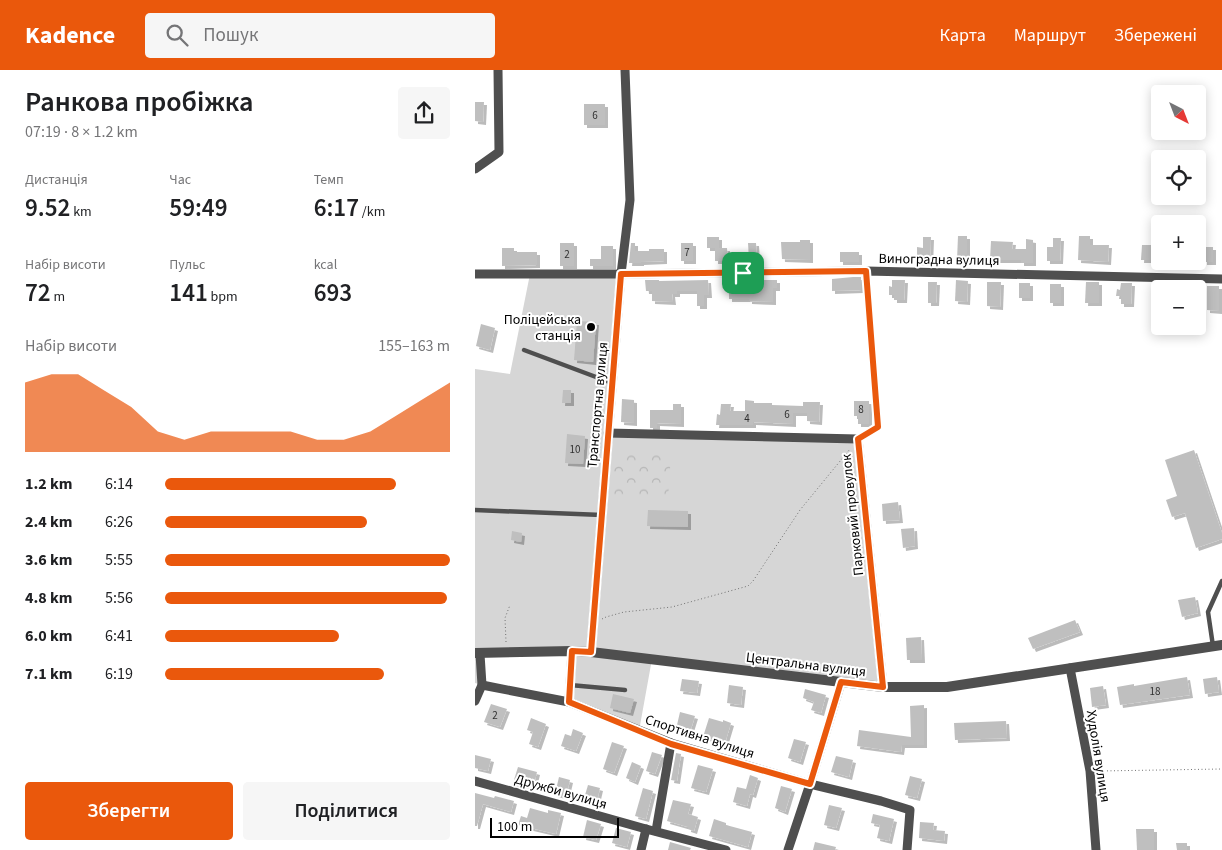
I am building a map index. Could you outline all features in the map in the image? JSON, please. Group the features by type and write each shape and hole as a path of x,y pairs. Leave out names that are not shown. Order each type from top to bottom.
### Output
{"street":[{"path":"475,169 499,152 498,70"},
{"name":"Транспортна вулиця","path":"591,652 621,274 629,200 625,70"},
{"name":"Виноградна вулиця","path":"475,274 866,271 1222,279"},
{"name":"Парковий провулок","path":"608,433 858,439 883,687"},
{"name":"Центральна вулиця","path":"477,654 591,652 883,687 947,687 1217,645"},
{"path":"569,702 572,651"},
{"path":"475,702 482,685 477,654"},
{"name":"Худолія вулиця","path":"1069,668 1090,771 1096,850"},
{"path":"787,850 810,784 841,682"},
{"name":"Спортивна вулиця","path":"482,685 569,702 671,744 810,784 910,810 907,850"},
{"path":"656,832 671,744"},
{"name":"Дружби вулиця","path":"475,781 727,850"},
{"path":"641,850 646,829"}],"lane":[{"path":"524,350 612,383"},
{"path":"475,510 602,515"},
{"path":"1217,645 1208,612 1222,581"},
{"path":"570,685 625,690"}],"path":[{"path":"593,624 606,617 624,612 671,607 748,586 799,510 858,439 878,427 866,271"},
{"path":"507,653 505,618 510,605"},
{"path":"1090,771 1222,769"}],"green space":[{"path":"530,274 621,274 608,433 858,439 883,687 652,659 639,731 569,702 572,651 480,654 482,685 475,683 475,369 510,374"},
{"path":"615,450 671,454 668,499 612,496"}],"building":[{"path":"475,102 484,102 483,122 475,121"},
{"path":"584,104 605,104 605,125 584,125"},
{"path":"958,236 967,236 967,260 957,260"},
{"path":"1079,236 1090,236 1090,245 1109,245 1108,262 1078,260"},
{"path":"707,237 719,237 719,248 707,248"},
{"path":"923,237 931,237 930,263 917,262 917,247 923,248"},
{"path":"1053,238 1061,238 1060,261 1047,261 1047,247 1053,247"},
{"path":"1026,239 1033,240 1033,263 1021,263 1021,260 990,260 991,241 1013,242 1012,249 1026,249"},
{"path":"800,240 810,240 810,260 782,259 781,242 800,242"},
{"path":"560,243 574,243 574,266 560,266"},
{"path":"631,243 635,243 635,251 664,249 664,261 629,263"},
{"path":"681,243 693,243 693,261 681,261"},
{"path":"748,243 756,243 757,260 749,260"},
{"path":"1142,245 1151,245 1151,260 1141,260"},
{"path":"601,246 613,246 613,266 590,266 590,259 601,259"},
{"path":"1206,247 1213,247 1213,262 1206,262"},
{"path":"502,248 514,248 514,252 537,252 537,265 502,266"},
{"path":"715,248 727,248 728,261 715,261"},
{"path":"840,252 859,252 859,262 840,262"},
{"path":"861,277 861,290 832,291 832,279"},
{"path":"645,280 708,280 709,295 704,295 704,306 697,306 697,291 677,291 677,294 672,294 673,302 652,301 652,291 646,291"},
{"path":"777,280 777,288 773,288 773,302 729,299 729,282"},
{"path":"892,280 905,280 904,300 894,300 894,295 889,295 889,286 892,287"},
{"path":"956,280 968,281 967,302 955,301"},
{"path":"928,282 937,282 936,303 928,303"},
{"path":"987,282 1001,282 1000,307 987,306"},
{"path":"1086,282 1099,282 1099,303 1085,303"},
{"path":"1019,283 1030,283 1030,298 1019,298"},
{"path":"1121,283 1132,283 1131,304 1121,304 1121,296 1116,296 1117,289 1120,290"},
{"path":"1050,284 1061,284 1061,303 1050,303"},
{"path":"1207,286 1219,286 1219,311 1207,310"},
{"path":"577,321 596,322 593,362 574,360"},
{"path":"481,324 495,328 490,350 476,346"},
{"path":"563,390 571,390 571,403 562,403"},
{"path":"622,399 634,400 634,423 621,422"},
{"path":"745,400 754,401 754,403 772,403 772,405 803,406 803,402 820,402 819,422 807,421 807,413 793,413 793,424 753,422 753,425 716,425 717,414 720,415 721,404 731,404 730,411 745,411"},
{"path":"854,401 869,401 869,424 858,424 858,416 854,416"},
{"path":"673,404 681,404 681,424 657,423 657,428 650,428 650,410 673,410"},
{"path":"567,434 585,436 583,464 565,463"},
{"path":"1194,450 1222,533 1222,539 1196,548 1185,513 1172,517 1166,500 1177,496 1165,460"},
{"path":"898,502 900,520 883,521 882,504"},
{"path":"648,510 688,511 688,527 647,526"},
{"path":"914,528 915,546 903,548 901,529"},
{"path":"512,531 522,533 521,542 511,540"},
{"path":"1195,597 1198,613 1182,617 1178,600"},
{"path":"1075,620 1080,632 1033,649 1028,638"},
{"path":"921,637 922,660 907,660 906,638"},
{"path":"1187,677 1190,695 1120,705 1117,687"},
{"path":"1217,677 1219,692 1205,694 1203,679"},
{"path":"682,679 699,681 697,693 680,691"},
{"path":"729,685 743,687 741,705 727,703"},
{"path":"1103,686 1106,705 1092,707 1090,688"},
{"path":"805,689 826,695 821,713 811,710 814,702 803,698"},
{"path":"613,694 634,699 630,713 610,708"},
{"path":"491,704 507,709 500,727 484,722"},
{"path":"924,705 924,745 902,745 901,752 857,746 859,730 911,737 910,706"},
{"path":"680,712 695,716 690,732 678,729"},
{"path":"531,718 546,724 538,747 529,744 533,732 527,730"},
{"path":"709,718 731,723 725,743 703,737"},
{"path":"1006,721 1007,738 955,740 954,723"},
{"path":"573,729 583,733 576,751 561,746 565,734 571,736"},
{"path":"794,739 806,742 800,762 788,758"},
{"path":"612,742 624,746 614,773 603,769"},
{"path":"652,752 662,755 655,774 646,771"},
{"path":"676,753 681,754 677,781 671,780"},
{"path":"475,755 491,759 488,771 475,768"},
{"path":"836,756 853,760 849,777 831,772"},
{"path":"632,762 641,766 635,782 626,778"},
{"path":"698,765 713,769 706,792 691,788"},
{"path":"518,767 537,772 533,788 513,783"},
{"path":"750,775 758,778 753,795 750,794 747,806 733,802 737,787 746,789"},
{"path":"910,776 922,779 917,798 905,795"},
{"path":"559,777 570,780 566,797 555,794"},
{"path":"588,785 600,788 596,805 583,802"},
{"path":"781,786 792,789 785,812 775,808"},
{"path":"643,788 653,791 646,819 635,816"},
{"path":"475,793 514,801 511,812 483,804 477,826 475,826"},
{"path":"673,800 691,804 688,814 698,817 694,831 688,829 688,827 667,821"},
{"path":"829,805 842,808 836,828 824,825"},
{"path":"530,808 548,813 548,810 561,813 556,834 518,825 521,816 527,818"},
{"path":"873,814 894,819 889,841 877,838 880,825 871,823"},
{"path":"714,819 726,823 726,825 752,832 748,847 709,836"},
{"path":"587,820 601,824 596,840 583,837"},
{"path":"920,822 934,823 933,830 945,831 944,841 919,838"},
{"path":"616,828 631,832 627,847 612,843"},
{"path":"1136,829 1154,829 1154,850 1137,850"},
{"path":"670,842 691,848 690,850 668,850"},
{"path":"815,842 836,847 835,850 813,850"},
{"path":"1176,843 1187,843 1187,850 1177,850"}],"place":[{"name":"Поліцейська станція","path":"591,327"}],"route":[{"path":"866,271 878,427 858,439 883,687 841,682 810,784 671,744 569,702 572,651 591,652 621,274 743,273 866,271"}]}
